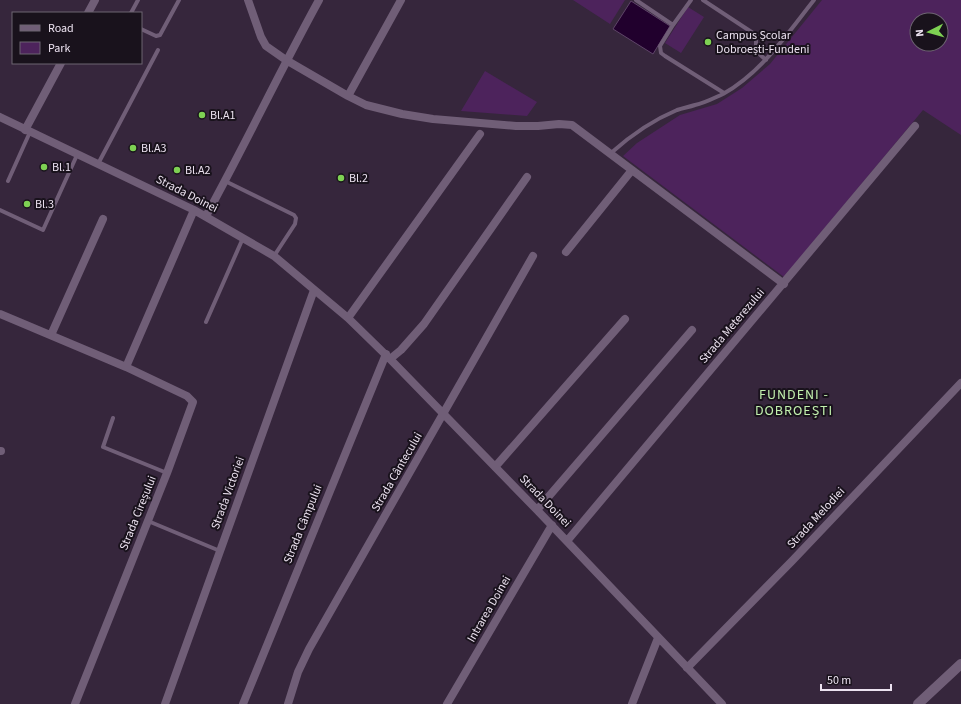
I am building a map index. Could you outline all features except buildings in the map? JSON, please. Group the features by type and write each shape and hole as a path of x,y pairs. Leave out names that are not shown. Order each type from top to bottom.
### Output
{"street":[{"path":"89,12 95,0"},
{"path":"248,0 261,37 266,46 286,60 366,105 402,114 433,119 516,126 566,124 572,126 611,153 784,284"},
{"path":"206,216 286,60 319,0"},
{"path":"348,96 401,0"},
{"path":"28,131 61,64"},
{"name":"Strada Doinei","path":"0,118 206,216 274,256 348,318 388,356 552,525 722,704"},
{"name":"Strada Meterezului","path":"567,541 915,126"},
{"path":"348,318 480,134"},
{"path":"566,252 632,170"},
{"path":"388,356 401,350 424,324 527,177"},
{"path":"126,367 194,210"},
{"path":"51,335 103,219"},
{"name":"Strada Cântecului","path":"288,704 298,672 309,649 533,256"},
{"name":"Strada Victoriei","path":"165,704 314,290"},
{"name":"Strada Cireșului","path":"0,314 126,367 187,396 193,402 167,473 75,704"},
{"path":"495,467 625,318"},
{"path":"537,510 692,330"},
{"name":"Strada Câmpului","path":"243,704 388,356"},
{"name":"Strada Melodiei","path":"687,668 792,561 961,383"},
{"name":"Intrarea Doinei","path":"447,704 552,525"},
{"path":"632,704 658,638"},
{"path":"918,704 961,664"}],"lane":[{"path":"132,12 138,0"},
{"path":"142,29 156,36 160,35 180,0"},
{"path":"636,0 672,25"},
{"path":"692,0 672,25 660,46 661,53 679,66 724,93"},
{"path":"703,0 753,32 756,40 756,51 766,60"},
{"path":"611,153 624,142 657,120 676,111 702,103 724,93 748,77 766,60 814,0"},
{"path":"98,164 158,50"},
{"path":"8,181 28,131"},
{"path":"0,210 43,230 77,155"},
{"path":"225,181 294,215 296,218 294,224 274,256"},
{"path":"206,322 243,238"},
{"path":"113,418 103,447 167,473"},
{"path":"148,521 220,551"}],"green space":[{"path":"573,0 625,0 610,24"},
{"path":"822,0 961,0 961,135 923,110 784,277 623,156 637,143 680,115 717,104 742,88 770,64"},
{"path":"688,7 704,17 681,53 665,43"},
{"path":"485,71 537,102 527,116 461,111"}],"shaded area":[{"path":"631,1 670,26 653,54 613,29"}],"place":[{"name":"Campus Școlar Dobroești-Fundeni","path":"708,42"},
{"name":"Bl.A1","path":"202,115"},
{"name":"Bl.A3","path":"133,148"},
{"name":"Bl.1","path":"44,167"},
{"name":"Bl.A2","path":"177,170"},
{"name":"Bl.2","path":"341,178"},
{"name":"Bl.3","path":"27,204"}],"district":[{"name":"FUNDENI - DOBROEȘTI","path":"794,404"}]}
